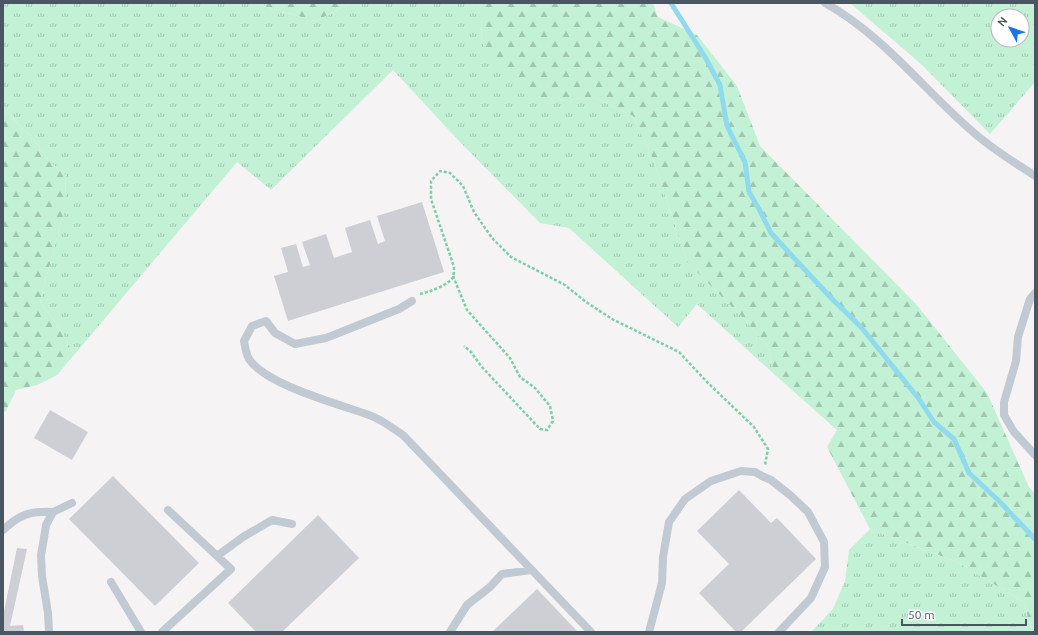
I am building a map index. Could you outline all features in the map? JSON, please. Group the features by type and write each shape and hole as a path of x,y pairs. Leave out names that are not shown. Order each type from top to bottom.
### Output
{"lane":[{"path":"825,3 836,9 881,44 974,133 1035,176"},
{"path":"1035,293 1030,299 1018,337 1016,361 1004,408 1004,415 1014,432 1035,455"},
{"path":"412,301 399,309 326,338 295,344 275,333 266,321 252,326 244,341 249,358 263,373 283,384 328,402 371,416 403,434 591,632"},
{"path":"649,632 662,583 663,557 669,522 685,500 711,481 741,471 755,472 771,480 790,495 808,512 824,542 825,567 810,598 779,632"},
{"path":"3,530 10,523 28,513 53,512 72,503"},
{"path":"162,632 231,569 168,510"},
{"path":"49,632 41,555 46,525 53,512"},
{"path":"217,556 244,536 272,520 292,524"},
{"path":"450,632 467,605 490,587 502,574 531,570"},
{"path":"111,582 141,632"}],"path":[{"path":"464,346 540,429 547,430 554,421 550,406 535,388 520,376 510,358 467,310 453,276 454,267 431,199 431,181 440,171 450,173 463,186 474,212 492,238 511,257 565,284 586,302 612,319 679,352 707,382 754,427 768,449 762,476"},
{"path":"412,301 419,294 426,293 446,283 453,276"}],"green space":[{"path":"3,3 259,3 263,6 316,21 351,3 479,3 481,9 482,43 547,102 593,97 633,116 653,159 687,262 746,321 769,348 774,374 697,304 678,327 569,228 540,223 460,142 393,70 271,190 237,162 74,355 60,329 40,302 65,206 66,175 50,162 31,136 3,110"},
{"path":"259,3 351,3 316,21 263,6"},
{"path":"479,3 653,3 658,17 697,35 737,86 760,146 916,304 987,393 1029,487 1035,494 1035,632 1032,632 1024,602 957,562 870,529 827,447 837,430 774,374 769,348 746,321 687,262 653,159 633,116 593,97 547,102 502,72 482,43 481,9"},
{"path":"850,3 1035,3 1035,82 990,134 922,65"},
{"path":"3,110 31,136 50,162 66,175 65,206 40,302 60,329 74,355 57,375 37,385 16,390 6,411 3,412"},
{"path":"870,529 957,562 1024,602 1032,632 811,632 833,609 845,581 849,550"}],"building":[{"path":"422,202 444,272 288,321 274,276 288,272 281,248 296,244 303,267 310,265 302,242 326,234 334,258 352,252 345,228 370,220 378,244 385,241 377,216"},
{"path":"50,410 88,432 72,460 34,438"},
{"path":"113,476 199,563 155,606 69,519"},
{"path":"739,490 771,523 777,518 816,559 741,632 736,632 699,593 729,564 697,531"},
{"path":"318,515 359,558 282,632 256,632 228,603"},
{"path":"17,548 27,549 10,626 23,625 24,632 3,632 3,616"},
{"path":"537,589 578,632 492,632"}],"waterway":[{"path":"671,3 705,57 720,85 727,126 745,162 749,192 771,233 832,299 861,327 919,399 934,422 954,439 969,473 998,500 1035,539"}]}
